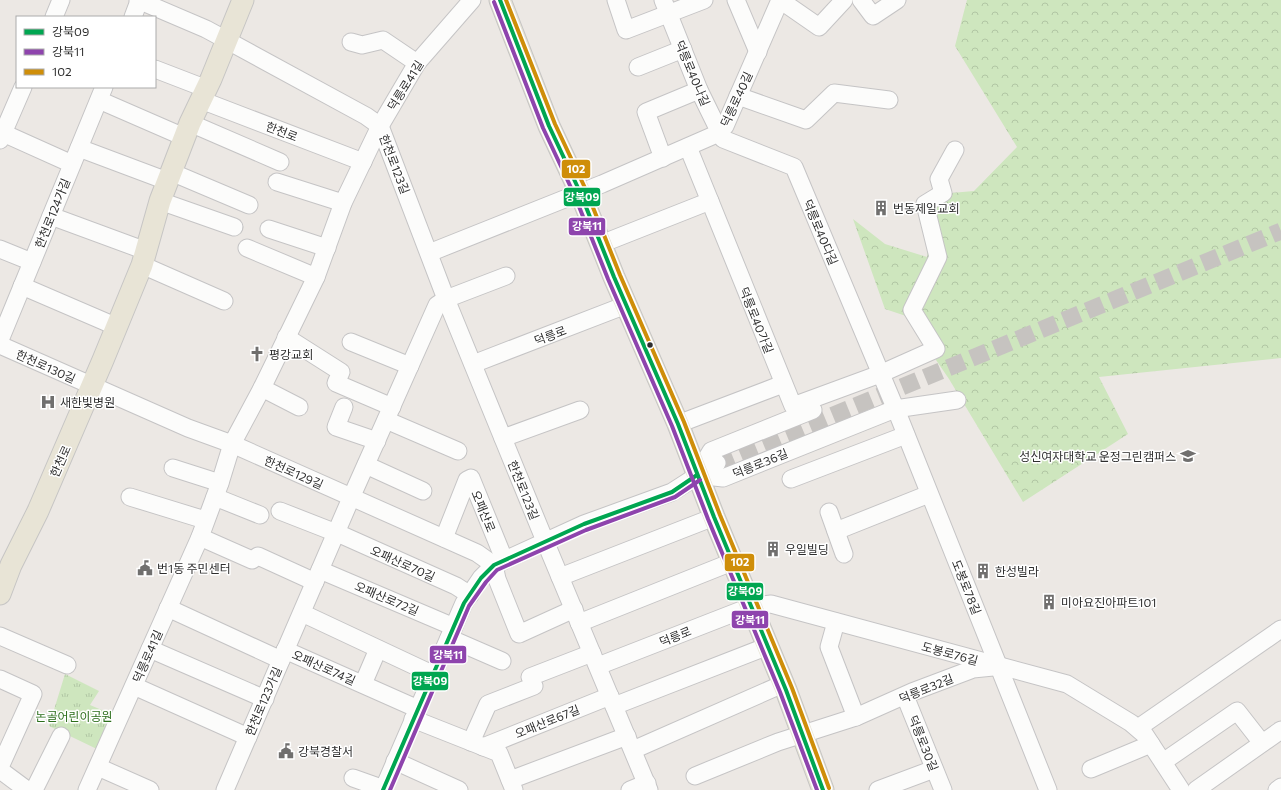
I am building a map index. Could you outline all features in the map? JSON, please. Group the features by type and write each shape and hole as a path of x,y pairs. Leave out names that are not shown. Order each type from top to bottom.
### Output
{"main road":[{"name":"한천로","path":"0,594 11,565 38,511 92,386 115,326 144,258 160,201 187,130 227,40 242,0"},
{"path":"500,0 549,126 580,192 626,305 678,424 732,562 768,646 823,790"}],"street":[{"path":"54,16 61,0"},
{"path":"133,16 139,0"},
{"name":"한천로123길","path":"139,0 206,29 366,116 380,126 446,299 545,541"},
{"name":"덕릉로41길","path":"87,790 200,537 205,520 218,490 232,444 262,388 316,277 343,203 380,126 417,63 472,0"},
{"path":"616,0 626,30 666,7 704,0"},
{"path":"736,0 758,52"},
{"name":"덕릉로40길","path":"580,192 719,133 724,126 738,96 780,0 819,27 844,0"},
{"path":"861,0 873,16 895,1"},
{"name":"덕릉로40나길","path":"666,7 699,90 719,133"},
{"path":"350,42 362,45 383,40 417,63"},
{"path":"638,67 683,49"},
{"name":"한천로","path":"156,70 204,94 363,162"},
{"path":"1,136 23,88"},
{"path":"663,158 646,112 699,90"},
{"path":"101,93 187,130 280,162"},
{"name":"한천로124가길","path":"0,340 101,93"},
{"path":"738,96 806,120 834,93 890,100"},
{"name":"덕릉로40다길","path":"719,133 722,139 794,167 882,379"},
{"name":"한천로124가길","path":"1,136 72,164"},
{"name":"덕릉로40가길","path":"688,147 793,406 882,379"},
{"path":"79,148 249,205"},
{"path":"697,475 711,451 882,379 936,349 912,310 938,257 925,204 943,193 939,179 955,150"},
{"path":"277,182 343,203"},
{"path":"429,253 580,192"},
{"path":"160,201 234,227"},
{"path":"601,244 710,201"},
{"path":"51,216 144,258 224,301"},
{"path":"269,229 327,248"},
{"path":"247,248 316,277"},
{"name":"한천로124가길","path":"0,249 32,262"},
{"path":"446,299 506,276"},
{"path":"22,286 115,326"},
{"name":"한천로123가길","path":"225,790 335,534 437,306 446,299"},
{"name":"덕릉로","path":"473,364 626,305"},
{"path":"286,336 341,372 336,383 389,414 458,451"},
{"path":"351,342 410,366"},
{"name":"한천로130길","path":"0,345 92,386"},
{"name":"도봉로78길","path":"882,379 906,435 1048,790"},
{"path":"678,424 783,384"},
{"name":"한천로129길","path":"92,386 188,428 232,444 351,498 499,562"},
{"path":"262,388 299,407"},
{"name":"덕릉로36길","path":"697,475 722,478 895,409 957,400"},
{"path":"344,407 336,427 377,441"},
{"path":"503,438 580,410"},
{"path":"791,480 906,435"},
{"path":"353,778 384,789 432,674 452,633 464,603 499,562 584,524 672,492 717,463"},
{"path":"366,466 423,491"},
{"path":"173,468 218,490 260,515"},
{"name":"오패산로","path":"444,538 467,480 471,478 499,562 497,579 519,634 577,616"},
{"path":"836,531 929,494"},
{"path":"130,497 205,520"},
{"name":"오패산로70길","path":"280,511 456,586 470,595"},
{"path":"829,512 844,554"},
{"path":"560,577 714,517"},
{"name":"오패산로72길","path":"200,537 252,560 258,556 318,576 452,633"},
{"path":"545,541 648,787 630,790"},
{"path":"577,616 732,562"},
{"name":"도봉로76길","path":"752,606 771,604 1067,684 1138,728 1145,735 1181,790"},
{"name":"덕릉로","path":"595,660 752,606"},
{"name":"오패산로74길","path":"168,608 283,655 363,684 415,714 499,753 512,785"},
{"path":"302,613 432,674"},
{"path":"836,622 829,647 856,717"},
{"path":"1138,728 1281,629"},
{"path":"452,633 502,661"},
{"path":"0,636 67,665"},
{"path":"612,701 768,646"},
{"path":"150,649 264,699"},
{"name":"오패산로74길","path":"363,684 378,649"},
{"path":"478,744 488,704 532,682 595,660"},
{"name":"덕릉로32길","path":"803,735 856,717 905,696 973,670 998,666"},
{"path":"0,679 33,694 0,768 27,790"},
{"path":"512,785 630,743 783,684"},
{"path":"134,686 248,737"},
{"name":"덕릉로30길","path":"905,696 943,790"},
{"name":"오패산로67길","path":"478,744 612,701"},
{"path":"1163,762 1237,711 1262,744"},
{"path":"1196,790 1281,730"},
{"path":"695,776 778,742 803,735"},
{"path":"34,790 61,736"},
{"path":"1091,769 1151,744"},
{"path":"395,761 459,790"},
{"path":"98,767 150,790"},
{"path":"878,790 934,769"},
{"path":"1277,790 1281,787"}],"green space":[{"path":"967,0 1281,0 1281,358 1099,377 1128,434 1023,502 949,379 906,316 885,309 853,219 885,244 927,257 932,207 951,193 974,191 1017,147 955,46"},
{"name":"논골어린이공원","path":"65,674 99,691 90,705 116,716 101,751 49,726"}],"tunnel":[{"path":"717,463 1281,231"}],"transit line":[{"name":"강북09","path":"500,0 549,126 580,192 614,277 678,424 714,517 786,690 823,790"},
{"name":"102","path":"506,0 555,124 586,190 620,275 684,422 720,515 792,688 829,788"},
{"name":"강북11","path":"494,2 543,128 574,194 608,279 672,426 708,519 780,692 817,790"},
{"name":"강북09","path":"383,790 464,603 481,578 494,565 584,524 672,492 697,475"},
{"name":"강북11","path":"390,790 469,606 486,582 497,570 586,530 675,497 700,480"}],"place":[{"name":"번동제일교회","path":"881,208"},
{"name":"평강교회","path":"257,354"},
{"name":"새한빛병원","path":"48,402"},
{"name":"성신여자대학교 운정그린캠퍼스","path":"1188,456"},
{"name":"우일빌딩","path":"773,549"},
{"name":"번1동 주민센터","path":"145,568"},
{"name":"한성빌라","path":"983,571"},
{"name":"미아요진아파트101","path":"1049,602"},
{"name":"강북경찰서","path":"286,751"}]}
